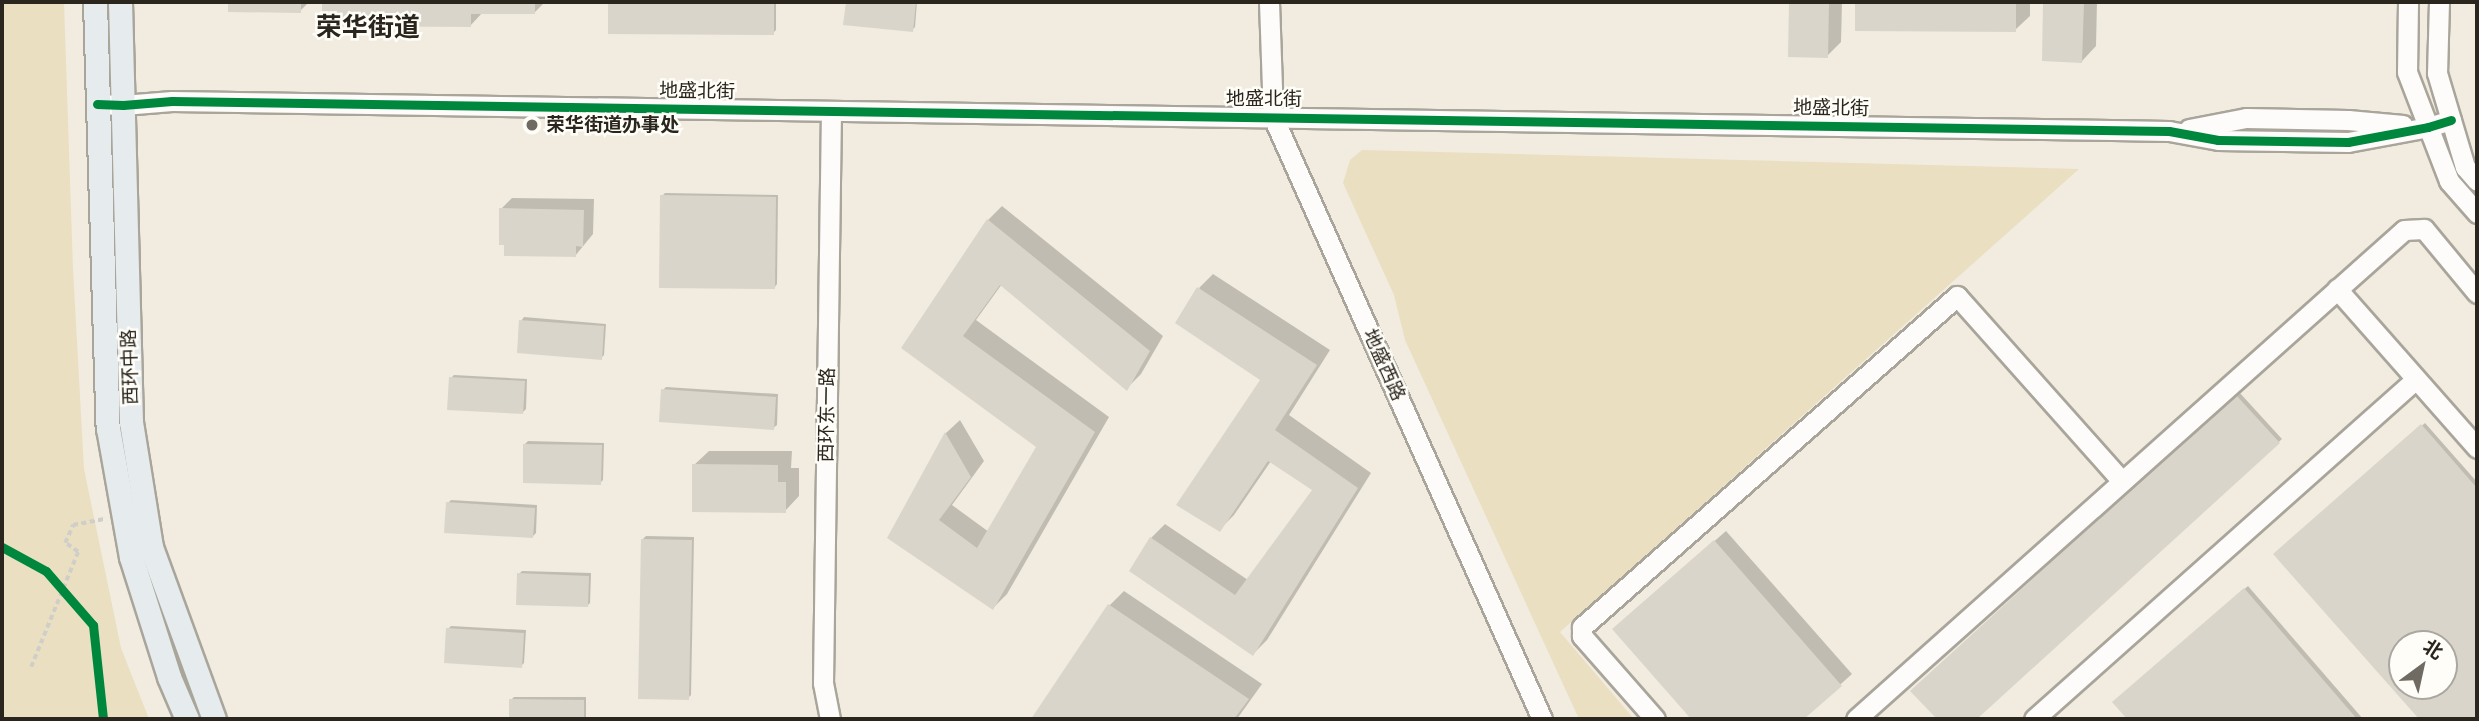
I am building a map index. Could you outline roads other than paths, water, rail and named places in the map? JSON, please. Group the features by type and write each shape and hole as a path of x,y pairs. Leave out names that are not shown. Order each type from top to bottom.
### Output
{"main road":[{"name":"西环中路","path":"95,2 108,428 131,557 165,665 187,719"},
{"name":"西环中路","path":"120,2 131,422 152,547 214,719"}],"street":[{"name":"地盛西路","path":"1269,2 1273,117 1542,719"},
{"path":"2408,2 2407,72 2449,181 2477,213"},
{"path":"2439,2 2437,74 2465,167 2477,181"},
{"name":"地盛北街","path":"97,104 172,101 2180,131 2246,118 2348,120 2428,127"},
{"name":"西环东一路","path":"830,719 824,683 831,111"},
{"path":"2428,127 2451,120"},
{"path":"1856,719 2404,230 2424,229 2477,293"},
{"path":"2337,289 2477,448"},
{"path":"1655,719 1582,636 1582,626 1957,296 2122,481"},
{"path":"2034,719 2416,379"}],"place":[{"name":"荣华街道办事处","path":"532,125"}],"district":[{"name":"荣华街道","path":"368,27"}]}
